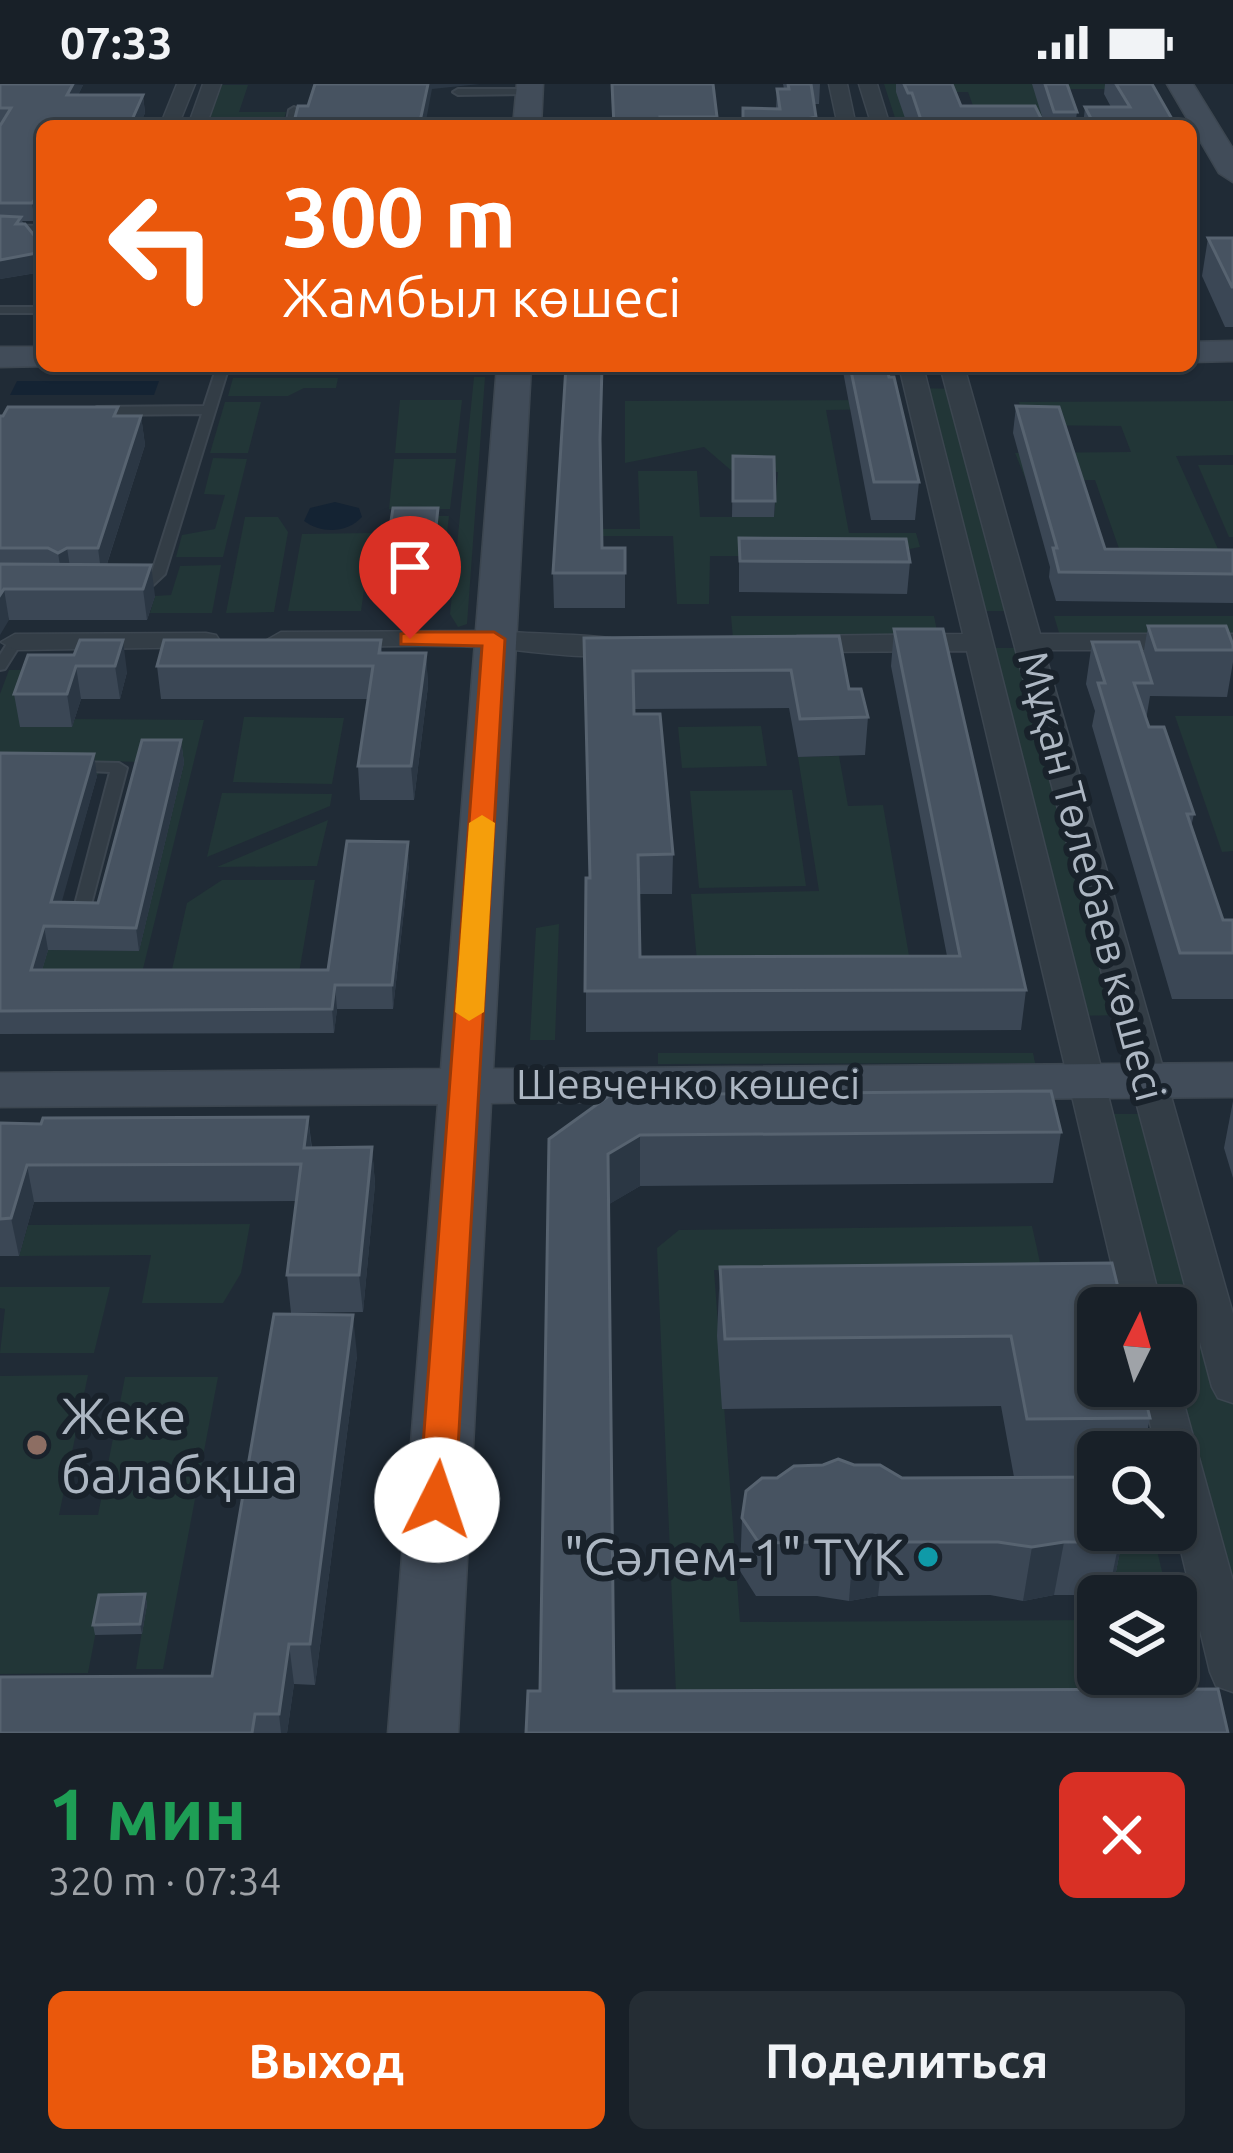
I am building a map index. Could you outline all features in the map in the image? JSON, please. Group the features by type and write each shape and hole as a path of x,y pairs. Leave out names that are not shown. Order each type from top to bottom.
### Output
{"main road":[{"path":"1180,84 1230,165"},
{"path":"527,120 530,88"},
{"path":"1197,352 1233,352"},
{"path":"0,357 36,357"},
{"path":"422,1733 514,372"},
{"name":"Шевченко көшесі","path":"0,1090 1233,1080"}],"street":[{"path":"171,120 185,84"},
{"path":"199,120 212,84"},
{"path":"838,84 846,120"},
{"path":"868,84 879,120"},
{"name":"Мұқан Төлебаев көшесі","path":"911,372 1137,1287"},
{"name":"Мұқан Төлебаев көшесі","path":"954,372 1233,1387"},
{"path":"8,654 369,631 547,646 658,639"},
{"path":"763,644 975,642"},
{"path":"1030,642 1233,642"},
{"path":"1167,1407 1233,1672"}],"lane":[{"path":"458,92 530,88"},
{"path":"292,120 294,110"},
{"path":"0,228 36,229"},
{"path":"0,310 36,310"},
{"path":"122,588 146,584 158,574 221,372"},
{"path":"77,411 209,410"},
{"path":"47,766 118,767 80,916"}],"green space":[{"path":"884,84 1143,84 1146,89 1049,89 1062,112 1085,120 978,120 968,92 897,92 949,120 896,120"},
{"path":"222,85 248,85 239,112 286,112 284,120 209,119"},
{"path":"474,377 485,377 467,624 458,627 450,614"},
{"path":"233,378 338,378 336,388 304,388 288,396 228,396"},
{"path":"916,388 959,389 1022,611 968,611"},
{"path":"400,400 462,400 456,453 395,453"},
{"path":"888,400 890,409 826,410 849,533 916,533 920,547 872,556 710,556 709,604 677,604 673,536 602,536 602,529 640,529 638,471 697,471 700,517 774,517 778,472 733,472 704,447 625,463 625,401"},
{"path":"1233,401 1233,455 1176,456 1223,560 1123,560 1095,480 1026,480 1015,453 1131,452 1121,426 1025,425 1019,402"},
{"path":"225,402 261,402 248,453 210,453"},
{"path":"213,458 247,459 223,557 176,557 182,535 215,529 225,495 204,494"},
{"path":"394,459 456,459 450,509 389,509"},
{"path":"1198,465 1233,465 1233,537 1229,537"},
{"path":"438,516 449,516 438,610 381,610 386,562 433,562"},
{"path":"245,517 278,517 288,532 274,612 226,613"},
{"path":"372,533 361,611 288,611 302,534"},
{"path":"221,565 212,613 150,613 155,596 171,595 180,566"},
{"path":"731,616 934,616 938,636 733,639"},
{"path":"1054,616 1233,616 1233,637 1060,636"},
{"path":"977,648 1031,648 1128,1015 1069,1016"},
{"path":"79,669 71,727 75,719 204,720 142,973 0,973 48,950 139,951 184,763 101,761 98,775 4,775 0,786 0,694 9,670"},
{"path":"1175,716 1233,716 1233,851 1222,852"},
{"path":"244,717 344,718 332,784 233,782"},
{"path":"761,726 767,766 682,768 678,727"},
{"path":"839,756 848,806 883,805 912,973 698,973 691,894 819,891 798,757"},
{"path":"792,790 806,886 699,888 690,791"},
{"path":"222,793 332,794 330,806 207,857"},
{"path":"328,820 317,866 217,867"},
{"path":"222,880 315,880 299,973 171,974 187,903"},
{"path":"559,924 555,1040 530,1040 536,928"},
{"path":"658,1053 1033,1053 1035,1063 658,1064"},
{"path":"1093,1114 1156,1114 1233,1387 1233,1672 1197,1491 1197,1431 1185,1431 1180,1407 1197,1407 1197,1287 1137,1287"},
{"path":"250,1224 241,1273 223,1303 142,1303 151,1255 19,1256 28,1225"},
{"path":"1032,1226 1041,1267 714,1270 740,1622 1077,1620 1077,1691 676,1694 657,1248 679,1230"},
{"path":"0,1287 110,1287 94,1353 0,1353 5,1309 0,1308"},
{"path":"88,1375 59,1515 98,1515 125,1377 218,1377 163,1669 136,1669 146,1605 101,1605 88,1673 0,1674 0,1376"},
{"path":"1109,1551 1157,1551 1163,1575 1115,1575 1117,1561"}],"water":[{"path":"17,381 159,381 154,395 10,395"},
{"path":"335,502 359,508 362,517 334,530 304,521 310,508"}],"building":[{"path":"0,84 73,84 67,95 143,95 132,120 36,120 36,197 32,203 0,203 0,126 11,108 0,108"},
{"path":"315,84 428,84 420,120 294,120 298,106 308,106"},
{"path":"612,84 713,84 717,117 614,120"},
{"path":"788,84 811,84 816,117 743,120 743,108 780,109 777,89 789,89"},
{"path":"904,84 952,84 961,106 1035,106 1042,120 921,120 912,93"},
{"path":"1045,84 1067,84 1077,112 1054,112"},
{"path":"1116,84 1152,84 1173,120 1092,120 1085,107 1130,107"},
{"path":"0,216 21,217 16,224 25,224 36,238 36,253 0,260"},
{"path":"1208,238 1233,238 1233,287 1232,287"},
{"path":"566,372 602,372 602,548 625,548 625,573 553,573"},
{"path":"851,372 888,372 894,377 919,482 874,482"},
{"path":"1016,406 1059,407 1105,549 1233,550 1233,574 1059,572 1053,548 1057,548"},
{"path":"8,407 118,407 114,416 141,416 98,548 67,548 58,553 48,548 0,548 0,416"},
{"path":"733,456 774,457 775,501 733,501"},
{"path":"393,508 438,508 433,554 386,554"},
{"path":"739,538 906,539 910,562 740,561"},
{"path":"0,564 151,565 143,589 4,589 0,595"},
{"path":"1148,626 1226,626 1233,650 1156,650"},
{"path":"894,629 943,629 1026,990 585,991 586,878 590,878 584,638 839,636 849,689 861,689 868,717 800,719 791,670 633,671 634,714 660,714 673,854 638,855 640,957 960,956"},
{"path":"80,640 123,640 115,666 76,666 67,694 14,694 28,655 74,655"},
{"path":"164,640 381,640 379,653 426,653 411,766 358,766 373,666 157,666"},
{"path":"1092,642 1139,642 1152,683 1134,683 1149,727 1164,727 1223,920 1233,920 1233,953 1180,953 1098,683 1105,683"},
{"path":"142,740 181,740 136,928 44,926 31,970 328,970 347,841 408,842 392,985 335,985 332,1009 0,1011 0,753 94,754 51,902 98,903"},
{"path":"1051,1091 1061,1132 640,1135 608,1154 614,1691 1077,1689 1077,1695 1197,1695 1197,1689 1218,1689 1228,1733 526,1733 528,1691 540,1691 549,1139 610,1095"},
{"path":"308,1117 304,1148 372,1147 359,1275 287,1275 301,1164 27,1165 11,1218 0,1219 0,1123 41,1124 43,1118"},
{"path":"1112,1263 1118,1287 1077,1287 1077,1407 1147,1407 1150,1418 1027,1419 1011,1336 725,1339 720,1267"},
{"path":"274,1314 353,1315 310,1644 289,1644 279,1714 255,1714 252,1733 0,1733 0,1677 212,1676"},
{"path":"838,1459 854,1465 880,1465 902,1478 1077,1477 1077,1542 1032,1547 998,1542 884,1542 853,1548 821,1542 759,1543 742,1518 746,1491 762,1478 777,1478 794,1466"},
{"path":"145,1594 140,1624 93,1625 99,1595"}],"slow traffic":[{"path":"469,1012 482,823"}],"place":[{"name":"Жеке балабқша","path":"37,1445"},
{"name":"\"Сәлем-1\" ТҮК","path":"928,1557"}],"route":[{"path":"410,639 494,639 437,1500"}]}
